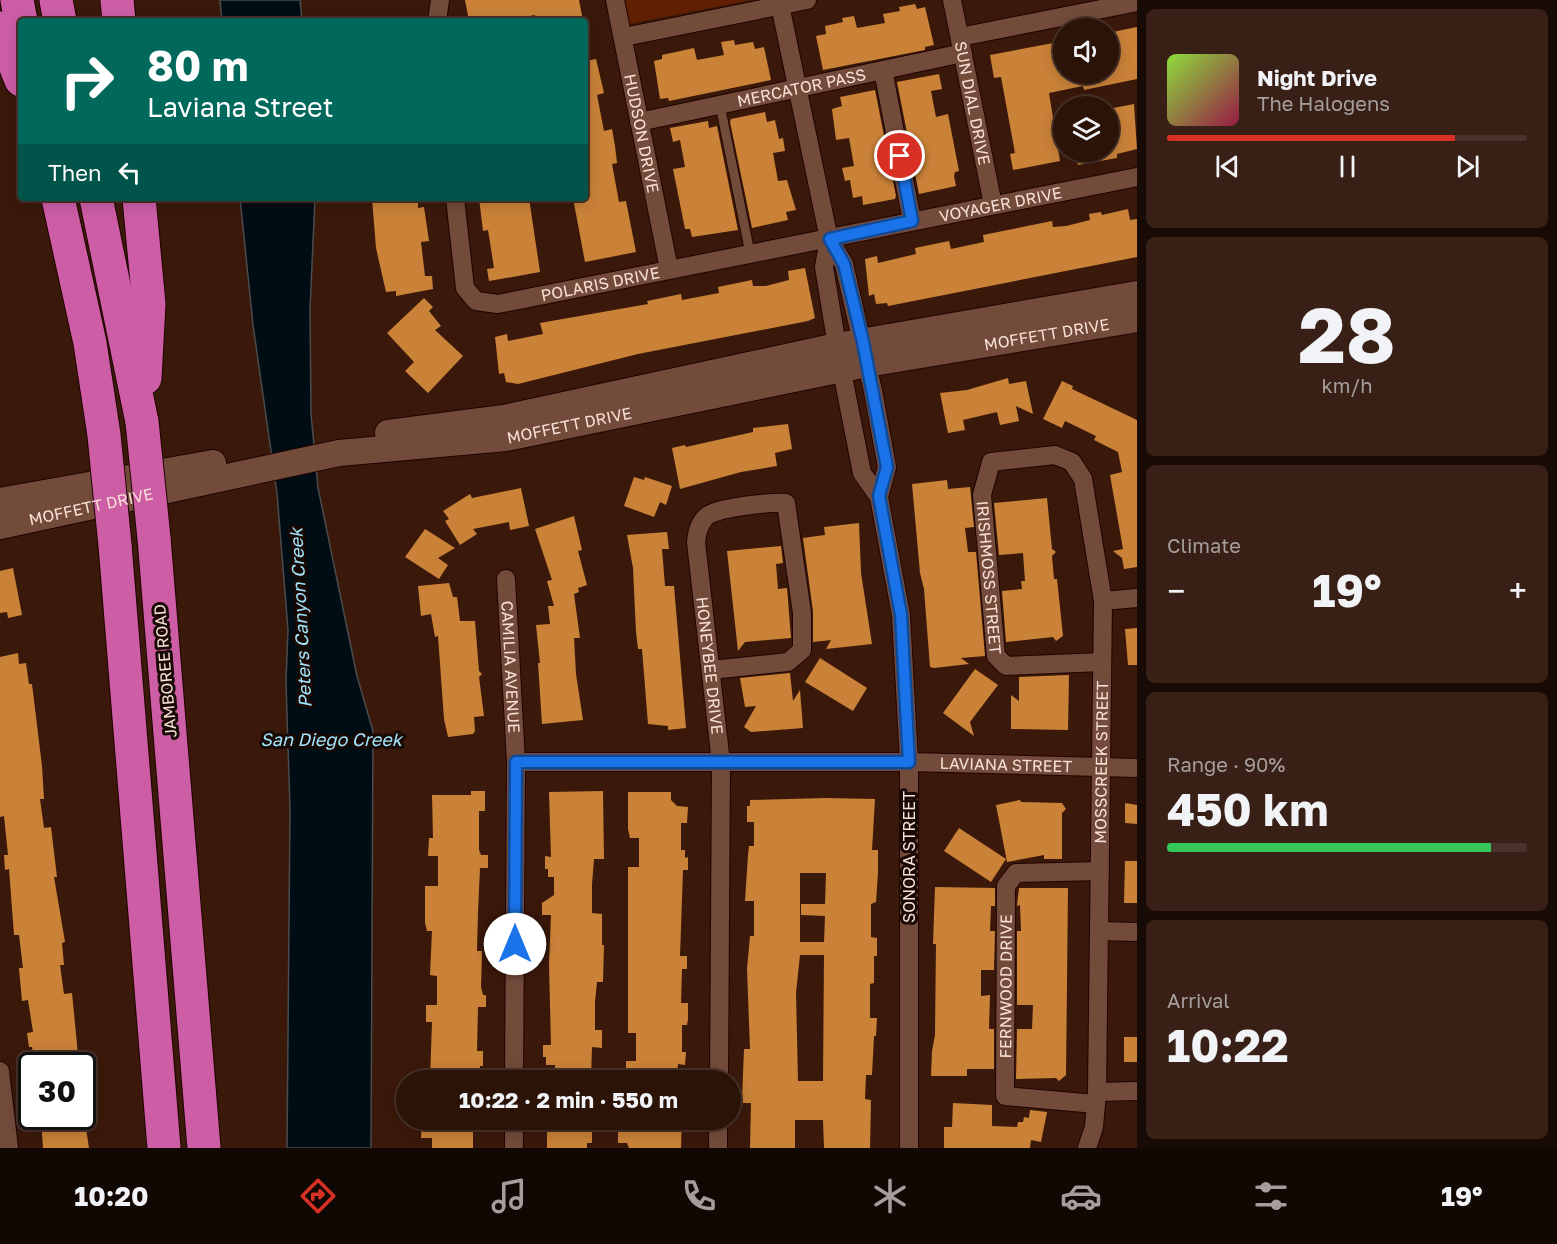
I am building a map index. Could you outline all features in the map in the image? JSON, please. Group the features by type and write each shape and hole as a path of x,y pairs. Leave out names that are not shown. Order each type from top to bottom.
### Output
{"highway":[{"path":"17,0 20,18"},
{"path":"56,0 59,18"},
{"path":"117,0 119,18"},
{"path":"0,28 18,73"},
{"path":"59,201 90,344 104,435 115,544 164,1148"},
{"name":"JAMBOREE ROAD","path":"97,201 142,422 154,538 204,1148"},
{"path":"139,201 149,304 142,422"}],"street":[{"path":"437,18 440,0"},
{"name":"HUDSON DRIVE","path":"615,0 669,269"},
{"path":"624,38 807,0"},
{"name":"SUN DIAL DRIVE","path":"952,0 993,205"},
{"name":"MERCATOR PASS","path":"639,122 883,70 961,45 1137,2"},
{"path":"780,5 830,239"},
{"path":"883,70 912,221"},
{"name":"VOYAGER DRIVE","path":"830,239 1137,177"},
{"name":"POLARIS DRIVE","path":"455,201 465,288 476,301 498,304 830,239"},
{"name":"SONORA STREET","path":"830,239 844,264 865,353 887,467 879,496 901,615 909,762 909,1148"},
{"name":"SONORA STREET","path":"830,239 824,267 840,358 862,473 879,496"},
{"name":"MOFFETT DRIVE","path":"0,526 246,465 840,358 1137,294"},
{"name":"MOFFETT DRIVE","path":"865,353 1137,319"},
{"name":"MOSSCREEK STREET","path":"991,462 1055,455 1071,462 1083,479 1103,601 1096,1098 1093,1146"},
{"name":"IRISHMOSS STREET","path":"991,462 982,495 996,656 1006,666 1102,662"},
{"name":"MOFFETT DRIVE","path":"0,501 186,467 246,465"},
{"name":"HONEYBEE DRIVE","path":"711,670 788,662 802,650 802,613 786,503 776,502 714,512 701,524 696,542 721,763 719,1070"},
{"name":"CAMILIA AVENUE","path":"506,579 516,762 514,1070"},
{"path":"1103,601 1137,598"},
{"name":"LAVIANA STREET","path":"516,762 909,762 1137,768"},
{"name":"FERNWOOD DRIVE","path":"1096,1098 1005,1096 1006,886 1016,873 1100,871"},
{"path":"1099,931 1137,932"},
{"path":"0,1071 9,1148"},
{"path":"1096,1098 1137,1092"},
{"path":"514,1130 514,1148"},
{"path":"718,1130 718,1148"}],"lane":[{"path":"720,105 750,253"}],"shaded area":[{"path":"625,0 751,0 629,24"}],"water":[{"path":"220,0 300,0 302,18 222,18"},
{"name":"San Diego Creek","path":"240,201 315,201 310,309 311,414 318,488 357,676 373,731 371,1148 287,1148 290,810 286,681 288,630 277,493 253,325"}],"building":[{"path":"465,0 579,0 582,18 536,18 535,15 520,18 468,18"},
{"path":"915,4 917,9 925,7 934,45 925,47 925,50 823,70 816,36 826,34 825,26 843,22 842,18 854,16 857,28 885,23 883,14 900,11 899,7"},
{"path":"1137,27 1137,79 1119,83 1119,31"},
{"path":"734,40 735,45 753,42 755,49 764,47 771,80 669,101 668,98 660,99 654,61 662,59 662,55 694,48 697,60 724,55 721,42"},
{"path":"1053,43 1053,84 1113,84 1084,90 1083,86 1049,93 1053,118 1055,162 1013,170 1010,154 1015,153 1001,77 994,78 990,55"},
{"path":"596,59 604,93 597,95 604,131 612,129 617,163 612,164 619,202 626,201 636,252 585,262 574,201 588,201 588,60"},
{"path":"939,74 942,89 931,91 936,117 948,114 959,171 955,172 954,176 956,186 919,194 897,82"},
{"path":"875,90 896,196 895,199 863,205 862,196 853,198 850,180 845,181 842,168 854,166 849,138 836,140 832,109 842,106 840,97"},
{"path":"1134,104 1137,149 1119,154 1119,107"},
{"path":"765,112 767,122 775,120 779,139 783,138 785,151 773,153 778,181 787,180 796,210 786,212 788,220 752,228 730,122 731,119"},
{"path":"708,121 709,128 717,126 738,230 692,237 690,229 685,229 673,169 685,167 680,140 673,142 670,128"},
{"path":"1077,162 1095,162 1078,165"},
{"path":"372,201 418,201 418,208 424,207 429,241 421,242 425,276 432,276 433,289 396,296 396,291 386,292 376,248"},
{"path":"479,201 529,201 540,272 489,281 487,269 494,268 488,230 483,231"},
{"path":"1128,209 1130,220 1137,219 1137,257 888,306 887,303 876,304 874,294 869,296 865,259 877,256 878,263 916,254 915,248 949,241 951,249 984,242 983,235 1052,221 1053,227 1066,226 1090,220 1089,214 1101,212 1102,215"},
{"path":"805,268 815,318 808,321 638,354 518,384 506,382 504,373 499,374 495,337 507,334 508,341 543,334 540,323 648,304 647,301 681,294 682,300 719,293 718,287 752,280 753,286 766,286 789,280 788,271"},
{"path":"424,298 433,307 429,311 441,326 435,330 463,356 428,393 405,371 414,362 387,333"},
{"path":"1008,378 1009,384 1026,381 1033,414 1016,406 1019,421 1000,425 997,412 963,420 965,430 948,433 940,393 967,390"},
{"path":"1062,381 1073,386 1072,389 1137,420 1137,567 1124,569 1122,558 1113,551 1123,549 1110,475 1122,472 1118,452 1094,440 1096,436 1065,421 1062,428 1043,419"},
{"path":"788,424 792,449 775,453 777,466 741,472 680,489 672,448 753,432 753,428"},
{"path":"634,477 644,480 645,477 672,486 666,505 660,502 654,517 624,506"},
{"path":"947,480 948,489 970,487 974,527 965,528 968,552 976,552 985,656 961,658 969,664 934,668 930,667 912,484"},
{"path":"521,488 529,526 510,530 509,522 473,529 477,534 460,545 445,521 449,519 443,511 470,494 472,498"},
{"path":"1047,498 1052,549 1056,552 1052,556 1054,579 1057,579 1063,636 1056,641 1053,637 1006,642 1002,591 1022,589 1021,581 1025,581 1023,553 999,555 994,503"},
{"path":"574,516 582,550 578,551 587,585 578,588 579,592 574,594 580,638 574,638 576,674 583,720 542,724 536,625 550,624 548,606 554,606 547,581 552,580 535,529"},
{"path":"859,523 861,573 872,644 826,649 831,640 813,642 813,611 803,538 825,535 824,527"},
{"path":"425,529 455,548 438,558 448,565 439,579 405,557"},
{"path":"667,532 669,549 662,549 665,586 674,586 686,728 668,730 668,726 648,724 642,649 638,649 636,632 633,568 627,535"},
{"path":"781,546 783,563 776,564 778,589 787,588 791,638 745,642 738,651 727,551"},
{"path":"13,568 22,615 8,618 7,612 0,613 0,571"},
{"path":"449,583 453,597 457,597 460,621 475,621 479,671 482,674 479,677 484,716 474,717 475,731 473,734 448,737 444,719 438,636 435,637 431,614 421,616 418,586"},
{"path":"1137,628 1137,665 1128,665 1125,629"},
{"path":"18,653 19,664 26,663 29,684 32,684 42,766 44,799 40,799 44,828 51,827 57,877 54,877 65,942 62,943 64,965 60,965 64,994 72,993 78,1052 33,1052 32,1047 29,1047 27,1033 33,1032 28,1000 22,1001 19,968 23,968 19,935 14,935 9,869 5,870 4,855 8,855 4,816 0,817 0,657"},
{"path":"820,658 867,688 853,711 805,682"},
{"path":"975,669 998,685 970,722 974,736 943,713"},
{"path":"790,673 793,701 800,690 803,728 751,732 744,727 756,706 745,707 740,678"},
{"path":"1069,675 1068,730 1011,729 1011,695 1019,701 1019,677"},
{"path":"471,791 485,791 485,811 479,811 479,850 481,855 488,855 488,868 480,868 477,951 482,951 481,987 483,995 486,995 486,1007 478,1007 477,1051 483,1051 483,1066 480,1066 480,1070 430,1070 432,1022 426,1022 426,1005 437,1005 437,976 430,975 432,931 427,931 425,923 425,886 438,886 438,856 428,856 429,838 433,838 432,795 471,795"},
{"path":"603,791 604,859 594,859 592,884 592,913 602,914 602,945 604,945 603,982 597,982 595,1002 595,1030 602,1030 602,1048 592,1047 591,1070 555,1070 555,1065 546,1065 546,1057 543,1057 543,1045 551,1045 549,964 551,915 542,915 542,903 554,895 554,877 548,877 548,869 545,869 545,856 551,857 549,792"},
{"path":"628,792 671,792 671,800 677,806 688,807 687,823 681,823 681,850 685,850 685,858 688,857 688,870 683,870 680,956 687,956 687,969 682,969 681,1003 688,1003 688,1019 687,1025 682,1025 682,1052 686,1052 685,1065 678,1064 678,1070 626,1070 626,1061 636,1061 636,1033 628,1033 628,867 639,867 639,838 630,838"},
{"path":"875,799 872,850 878,850 878,873 876,902 871,904 871,937 877,938 877,956 874,956 874,983 870,984 870,1018 877,1018 872,1075 866,1075 865,1099 871,1100 870,1148 824,1148 823,1120 795,1120 795,1148 750,1148 751,1103 743,1103 742,1100 744,1049 750,1049 747,969 750,936 754,936 754,901 745,901 749,846 754,846 754,822 747,822 747,806 750,806 750,800","holes":["800,873 826,873 825,904 801,904 801,915 825,916 824,942 800,942","800,955 824,955 823,1081 798,1081 796,993"]},
{"path":"1020,800 1021,802 1062,803 1066,809 1062,813 1062,859 1044,859 1044,855 1007,862 996,805"},
{"path":"1125,803 1137,805 1137,824 1125,823"},
{"path":"959,828 1006,859 991,882 944,851"},
{"path":"1125,861 1137,861 1137,903 1124,903"},
{"path":"935,887 995,888 995,906 991,906 990,931 995,931 994,970 981,970 981,996 990,995 989,1029 994,1029 994,1069 967,1069 967,1076 931,1076 935,1035 936,944 933,944"},
{"path":"1019,888 1068,888 1066,1075 1059,1081 1056,1078 1016,1079 1017,1029 1032,1029 1033,1005 1017,1005 1017,931 1021,931 1020,905 1017,906"},
{"path":"1124,1037 1137,1037 1137,1062 1124,1062"},
{"path":"953,1103 992,1105 992,1126 1017,1127 1018,1122 1023,1122 1024,1117 1029,1118 1030,1110 1047,1112 1041,1142 1031,1140 1030,1148 944,1148 944,1127 952,1127"},
{"path":"42,1130 86,1130 89,1148 43,1148"},
{"path":"421,1130 473,1130 473,1148 432,1148 432,1138 421,1138"},
{"path":"547,1130 592,1130 592,1143 587,1143 587,1148 547,1148"},
{"path":"618,1130 682,1130 681,1148 629,1148 627,1143 618,1143"}],"route":[{"path":"515,944 516,762 909,762 901,615 879,496 887,467 872,383 844,264 830,239 912,221 900,156"}],"water label":[{"name":"Peters Canyon Creek","path":"300,618"}]}
